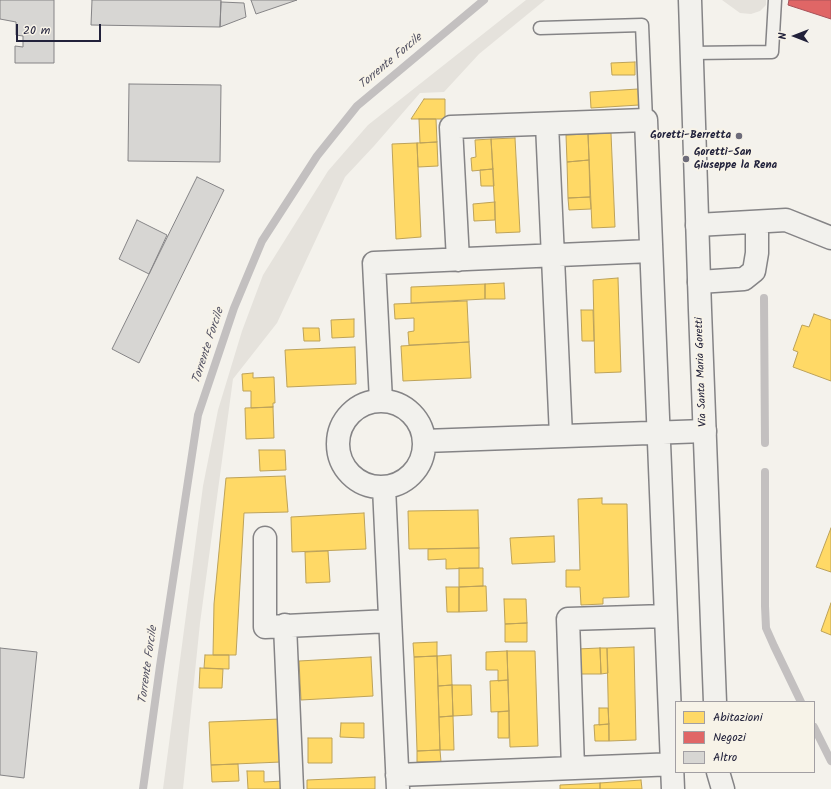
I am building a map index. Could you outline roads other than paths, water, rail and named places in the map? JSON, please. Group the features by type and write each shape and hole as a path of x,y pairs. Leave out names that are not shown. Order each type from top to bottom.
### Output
{"street":[{"path":"677,0 691,47"},
{"name":"Via Santa Maria Goretti","path":"690,0 715,701"},
{"path":"458,260 450,127 646,120 674,789"},
{"path":"547,124 562,436"},
{"path":"697,224 786,220 831,238"},
{"path":"699,282 744,279 754,271 757,253 757,222"},
{"path":"381,401 374,264 651,251"},
{"path":"381,401 395,403 406,409 415,418 421,428 424,441 423,454 418,467 409,478 397,484 384,487 370,486 357,480 347,471 340,458 338,444 340,431 346,418 356,408 369,402 381,401"},
{"path":"424,441 705,431"},
{"path":"384,487 398,782 573,768 674,764"},
{"path":"265,538 265,627 390,621"},
{"path":"573,768 568,620 666,616"},
{"path":"286,626 292,789"},
{"path":"716,789 718,773"},
{"path":"718,773 723,789"}],"lane":[{"path":"691,47 772,52 775,0"},
{"path":"540,28 642,25 646,120"}],"waterway":[{"name":"Torrente Forcile","path":"143,789 198,415 234,308 262,241 317,156 357,106 484,0"},
{"path":"764,298 765,443"},
{"path":"765,472 766,628 801,701"},
{"path":"815,729 831,761"}],"place":[{"name":"Goretti-Berretta","path":"739,136"},
{"name":"Goretti-San Giuseppe la Rena","path":"686,159"}]}
